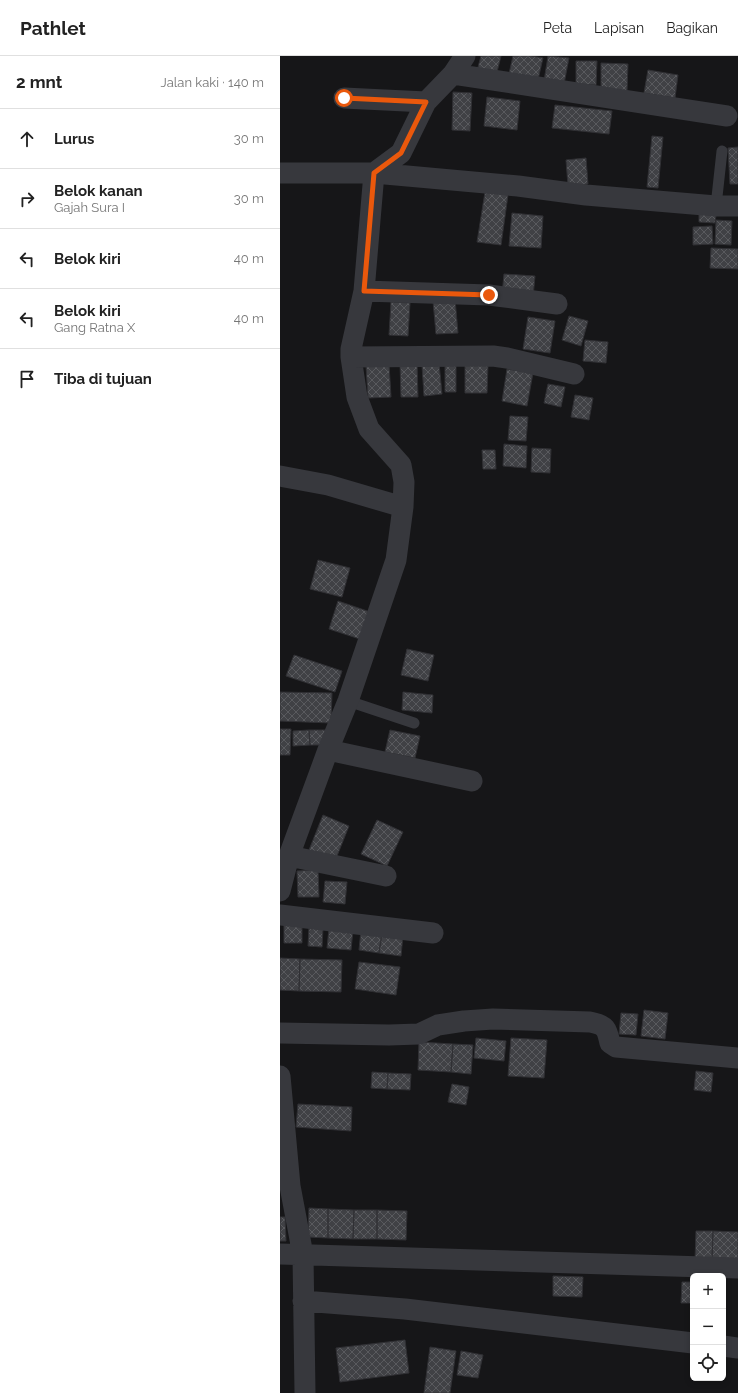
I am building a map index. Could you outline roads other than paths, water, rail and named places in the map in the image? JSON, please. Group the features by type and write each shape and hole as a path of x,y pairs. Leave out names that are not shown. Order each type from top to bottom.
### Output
{"street":[{"path":"280,891 289,856 328,750 348,701 396,560 404,507 404,482 401,465 368,429 357,396 351,357 351,349 364,291 374,173 401,153 426,102 453,74 465,56"},
{"path":"453,74 727,116"},
{"path":"344,98 426,102"},
{"path":"280,173 374,173 518,186 586,195 716,206 738,206"},
{"path":"364,291 489,295 557,304"},
{"path":"351,357 493,356 574,374"},
{"path":"280,476 328,485 404,507"},
{"path":"328,750 472,781"},
{"path":"289,856 386,876"},
{"path":"280,915 433,933"},
{"path":"280,1033 389,1035 420,1034 438,1025 464,1021 493,1020 590,1022 600,1024 608,1030 610,1043 616,1047 738,1058"},
{"path":"280,1076 285,1186 302,1255 305,1393"},
{"path":"280,1254 738,1268"},
{"path":"303,1301 405,1309 690,1343"},
{"path":"726,1346 738,1348"}],"lane":[{"path":"716,206 722,151"},
{"path":"348,701 414,723"}]}
